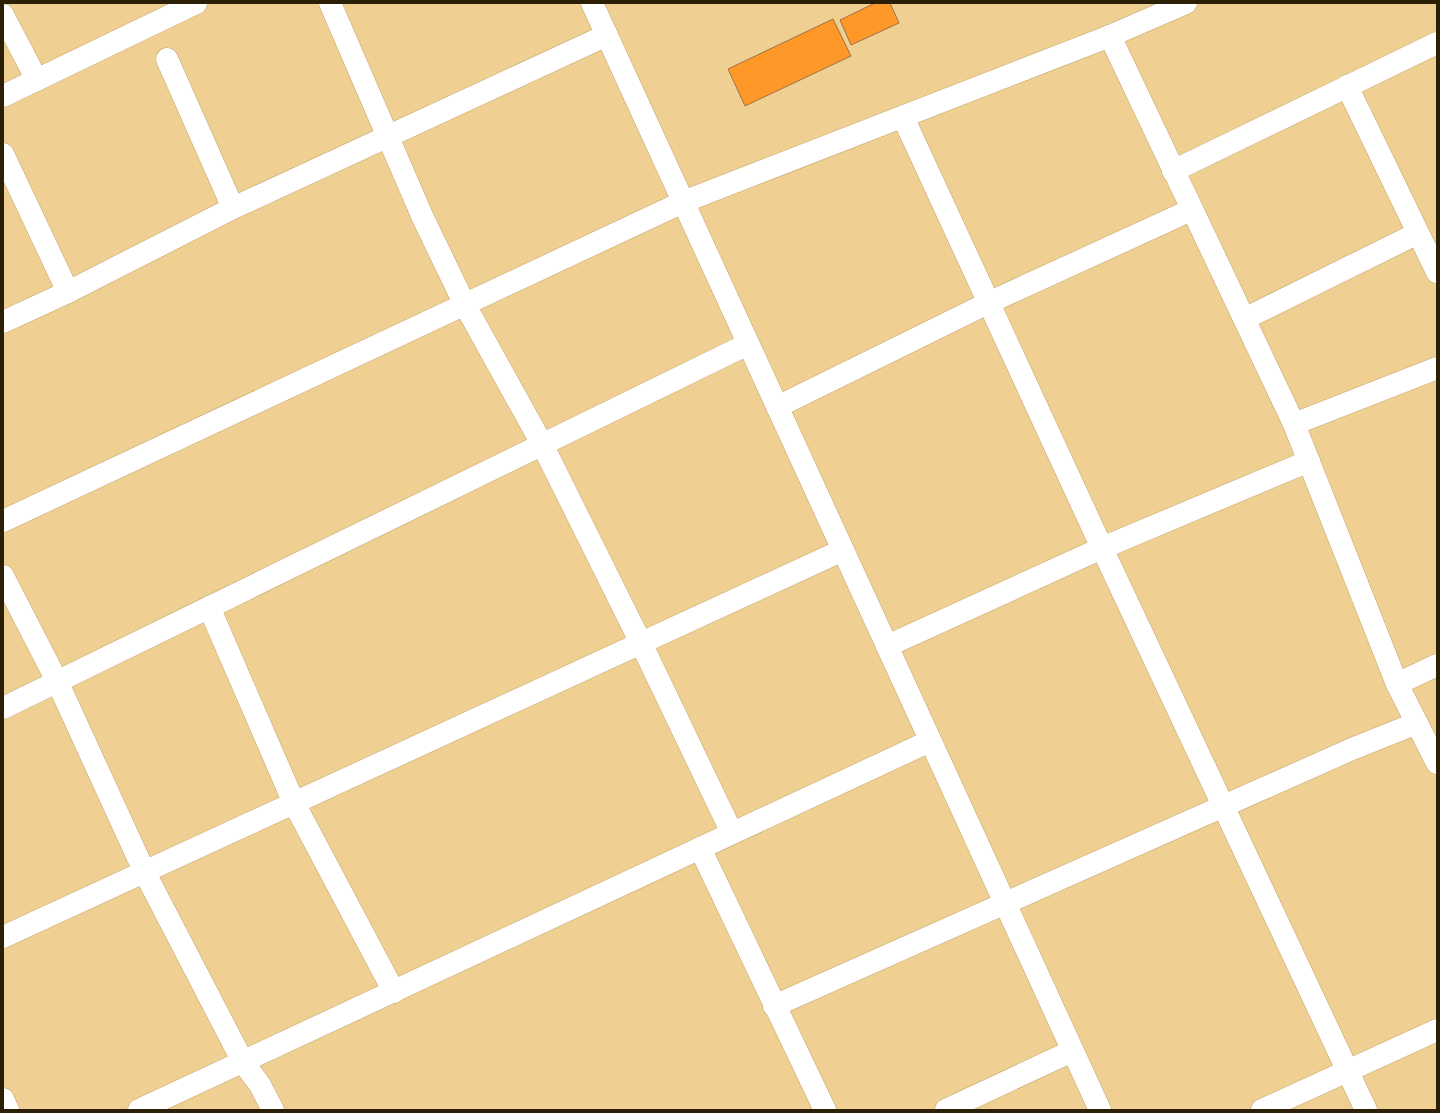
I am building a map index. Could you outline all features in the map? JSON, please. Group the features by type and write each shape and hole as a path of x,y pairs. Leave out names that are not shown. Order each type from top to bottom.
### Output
{"street":[{"path":"3,96 196,3"},
{"path":"330,3 423,218 465,305 542,444 641,643 732,833"},
{"path":"592,3 1100,1110"},
{"path":"3,521 683,202 1110,36 1186,3"},
{"path":"3,15 37,80"},
{"path":"3,322 68,292 233,208 606,34"},
{"path":"1110,36 1191,210 1294,424 1397,684 1437,763"},
{"path":"1173,171 1437,43"},
{"path":"167,59 233,208"},
{"path":"1347,86 1437,272"},
{"path":"903,117 1102,548 1366,1110"},
{"path":"3,154 68,292"},
{"path":"777,406 988,303 1191,210"},
{"path":"1244,319 1418,233"},
{"path":"3,708 748,344"},
{"path":"1294,424 1437,368"},
{"path":"887,646 1102,548 1309,461"},
{"path":"3,937 843,550"},
{"path":"3,576 57,681 145,872 243,1062 260,1085 274,1110"},
{"path":"209,607 294,802 394,992"},
{"path":"1397,684 1437,666"},
{"path":"774,1006 1352,749 1417,723"},
{"path":"139,1110 930,741"},
{"path":"700,848 774,1006 825,1110"},
{"path":"1262,1110 1437,1030"},
{"path":"946,1110 1072,1051"},
{"path":"3,1099 8,1110"}],"building":[{"path":"875,3 890,3 899,23 851,45 840,20"},
{"path":"833,19 851,56 745,106 728,69"}]}
